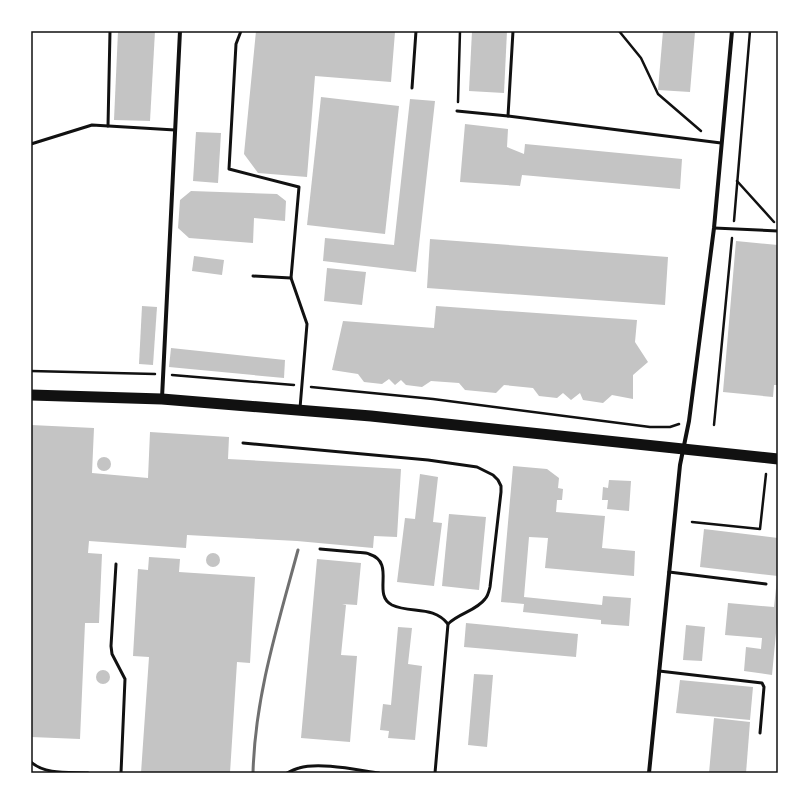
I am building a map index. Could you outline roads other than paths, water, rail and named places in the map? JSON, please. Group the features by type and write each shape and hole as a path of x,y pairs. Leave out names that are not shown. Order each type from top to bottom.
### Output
{"highway":[{"path":"31,395 162,399 371,416 778,459"}],"street":[{"path":"162,399 180,31"},
{"path":"648,773 683,449 689,421 714,228 732,31"}],"lane":[{"path":"108,126 110,31"},
{"path":"241,31 236,44 229,169 299,187 291,278 307,324 300,410"},
{"path":"412,88 416,31"},
{"path":"508,116 513,31"},
{"path":"458,111 722,143"},
{"path":"31,144 92,125 175,130"},
{"path":"714,228 778,231"},
{"path":"253,276 291,278"},
{"path":"243,442 428,460 477,467 493,475 498,480 501,486 501,492 490,587 486,598 480,604 453,619 448,624 435,773"},
{"path":"320,549 368,554 378,558 382,564 384,572 383,590 386,598 391,604 437,614 448,624"},
{"path":"116,564 111,646 112,654 125,679 121,773"},
{"path":"669,572 766,584"},
{"path":"659,671 762,683 764,687 760,733"},
{"path":"31,762 45,770 88,773"},
{"path":"287,773 298,768 323,766 379,773"}],"railway":[{"path":"253,773 258,716 263,688 298,550"}]}
